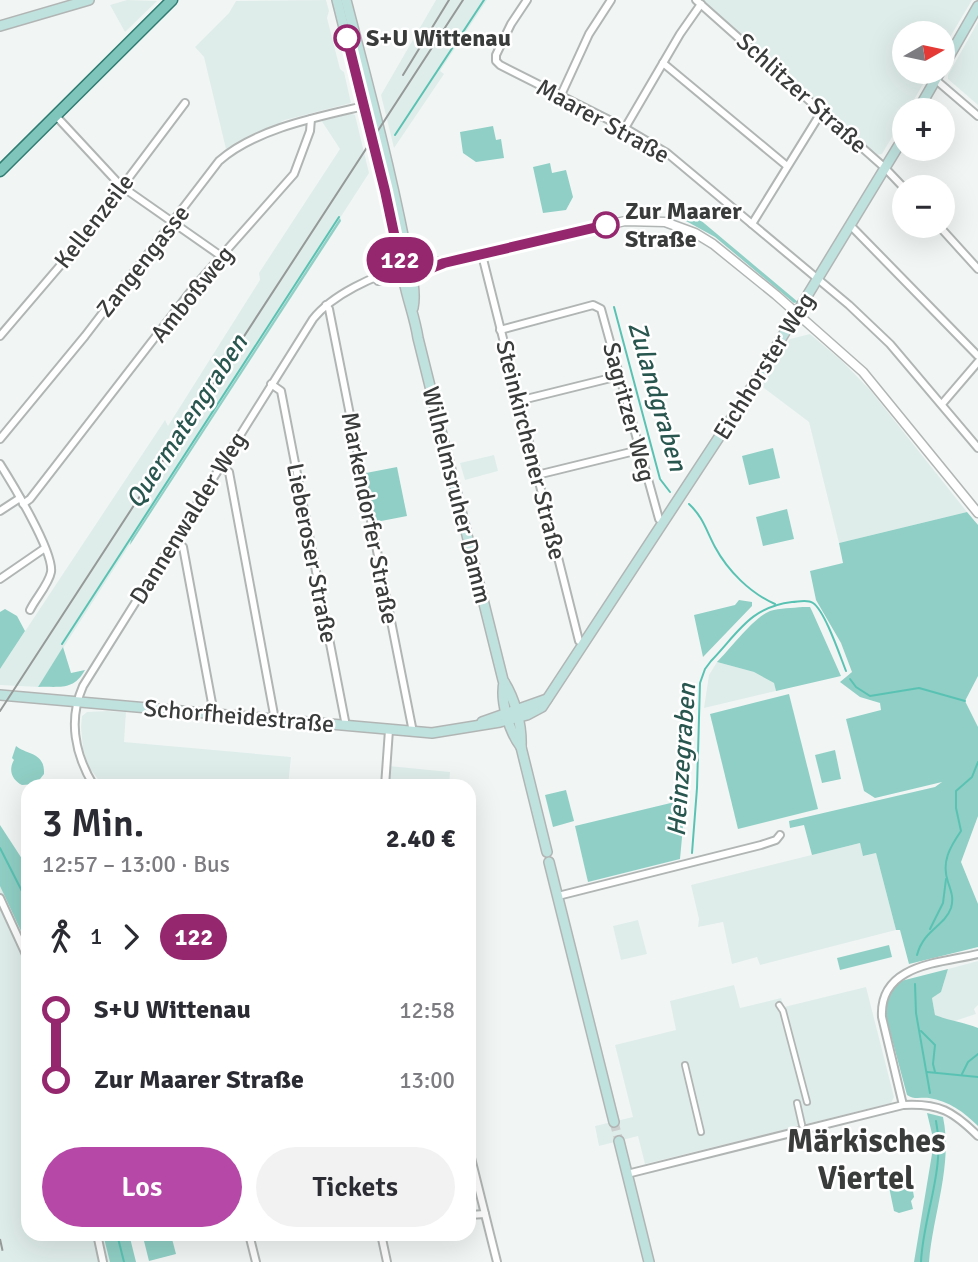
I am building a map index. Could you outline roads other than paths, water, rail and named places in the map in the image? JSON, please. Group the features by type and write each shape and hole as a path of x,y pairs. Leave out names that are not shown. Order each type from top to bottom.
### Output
{"main road":[{"path":"0,20 68,0"},
{"path":"0,26 89,0"},
{"name":"Wilhelmsruher Damm","path":"342,1 396,200 406,271"},
{"path":"0,171 168,3"},
{"path":"956,44 978,6"},
{"name":"Wilhelmsruher Damm","path":"357,62 363,106 415,300 413,308 418,338 504,682 502,691 512,715 515,738 521,747 614,1122"},
{"name":"Eichhorster Weg","path":"512,715 536,712 547,699 798,314 892,158"},
{"name":"Schorfheidestraße","path":"0,695 432,733 512,715"},
{"path":"619,1141 649,1262"}],"street":[{"name":"Maarer Straße","path":"527,0 511,24 496,55 496,61 625,128 667,153 890,344 978,448"},
{"path":"561,95 589,34 611,0"},
{"path":"625,128 699,2"},
{"name":"Schlitzer Straße","path":"699,2 892,175"},
{"path":"663,63 787,166"},
{"path":"946,84 978,116"},
{"name":"Kellenzeile","path":"0,336 82,240 185,103"},
{"path":"311,119 363,106"},
{"path":"752,224 822,111"},
{"path":"56,116 121,186 221,256"},
{"name":"Zangengasse","path":"0,439 85,336 219,161 228,153 285,125 311,119"},
{"name":"Amboßweg","path":"0,512 30,499 182,302 294,174 310,131 311,119"},
{"path":"406,271 625,221 666,222 695,233 713,244 845,354 882,393 978,513"},
{"path":"851,226 978,356"},
{"path":"950,238 978,269"},
{"name":"Steinkirchener Straße","path":"482,254 579,641 583,644"},
{"name":"Dannenwalder Weg","path":"90,779 78,751 75,726 77,701 83,686 313,319 326,305 348,291 406,271"},
{"name":"Markendorfer Straße","path":"326,305 329,309 413,732"},
{"name":"Sagritzer Weg","path":"500,330 593,305 601,309 659,519 663,522"},
{"path":"942,404 978,362"},
{"path":"518,401 619,376"},
{"name":"Lieberoser Straße","path":"271,384 281,391 346,726"},
{"path":"537,475 639,450"},
{"path":"0,464 45,548 51,572 30,610"},
{"path":"221,467 229,472 275,720"},
{"path":"175,541 183,547 214,714"},
{"path":"0,579 45,548"},
{"path":"386,779 389,730"},
{"path":"558,896 761,845 776,840 780,835"},
{"path":"0,898 21,944"},
{"path":"903,1105 882,1017 882,1003 887,992 903,973 978,954"},
{"path":"779,1005 783,1011 807,1102"},
{"path":"685,1065 701,1132"},
{"path":"797,1103 802,1125"},
{"path":"627,1174 903,1105 927,1105 943,1109 961,1119 978,1136"},
{"path":"476,1178 497,1262"},
{"path":"476,1215 485,1214"},
{"path":"98,1241 103,1262"},
{"path":"251,1241 256,1262"},
{"path":"382,1241 387,1262"}],"waterway":[{"name":"Quermatengraben","path":"395,135 484,0"},
{"name":"Quermatengraben","path":"62,644 339,217"},
{"name":"Zulandgraben","path":"614,307 660,479 670,492"},
{"name":"Zulandgraben","path":"689,504 733,573 757,594 775,604"},
{"name":"Heinzegraben","path":"692,853 700,683 711,661 755,615 778,605 805,601 818,608 832,634 846,671"},
{"name":"Heinzegraben","path":"850,679 856,687 870,696 919,688 965,701"},
{"path":"917,955 924,939 944,920 951,908 952,895 946,875 946,861 961,831 956,808 956,791 972,777 978,762"},
{"path":"0,848 21,889"},
{"path":"930,929 943,903 946,879"},
{"path":"915,984 916,1013 930,1093"},
{"path":"921,1031 935,1045 935,1072"},
{"path":"962,1074 968,1062 978,1054"},
{"path":"927,1072 978,1077"},
{"path":"921,1262 938,1156 936,1121"},
{"path":"119,1241 124,1262"}],"tunnel":[{"path":"614,1122 619,1141"}],"tram line":[{"path":"403,75 449,0"},
{"path":"0,711 463,0"}],"railway":[{"path":"0,1239 5,1262"}],"place":[{"name":"S+U Wittenau","path":"347,38"},
{"name":"Zur Maarer Straße","path":"606,225"}],"district":[{"name":"Märkisches Viertel","path":"866,1160"}]}
